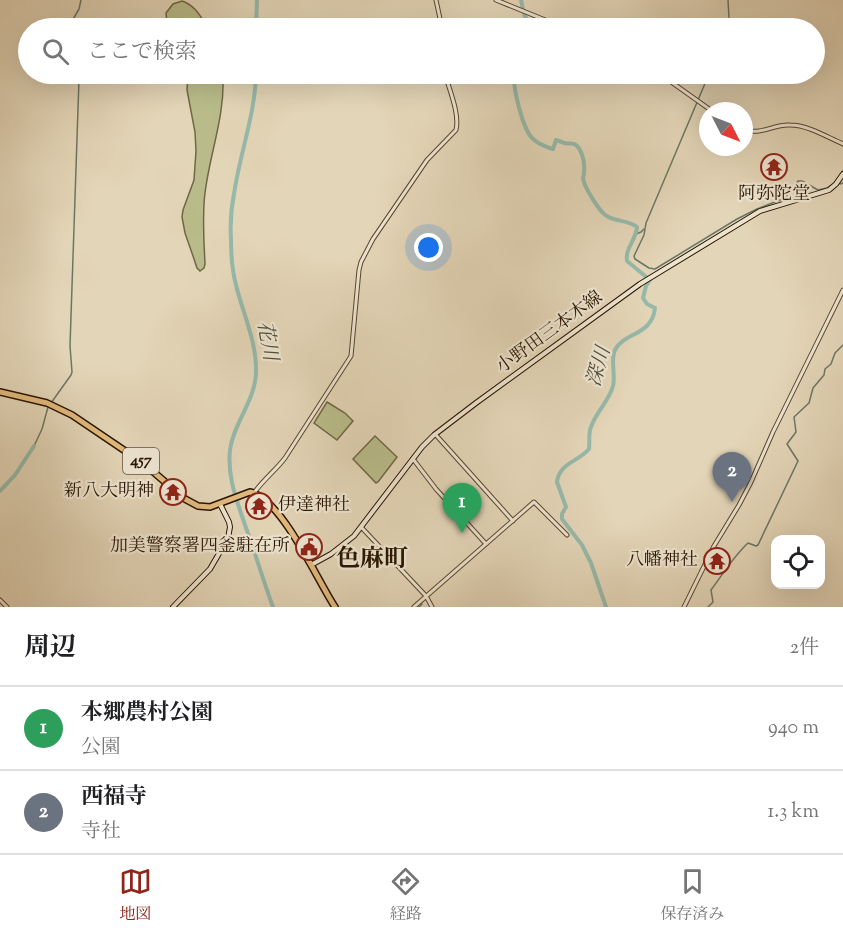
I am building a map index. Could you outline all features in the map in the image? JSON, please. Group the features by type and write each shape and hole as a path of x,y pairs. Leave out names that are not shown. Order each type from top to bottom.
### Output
{"highway":[{"name":"457","path":"0,392 57,407 82,421 143,463 194,504 203,507 222,503 250,492 254,493"},
{"path":"254,493 275,510 335,607"}],"main road":[{"name":"小野田三本木線","path":"311,565 345,544 362,528 412,459 435,434 476,403 649,279 760,211 828,190 843,174"},
{"path":"172,607 210,569 228,538 230,527 222,503"}],"street":[{"path":"436,0 440,18"},
{"path":"495,0 540,18"},
{"path":"254,493 285,458 351,356 361,262 426,160 456,130 458,123 448,84"},
{"path":"675,84 701,102"},
{"path":"753,132 793,125 806,128 843,144"},
{"path":"684,607 714,546 751,482 843,290"},
{"path":"435,434 513,521"},
{"path":"412,459 486,544"},
{"path":"414,607 534,502 567,535"},
{"path":"362,528 426,597 432,607"},
{"path":"0,600 7,607"}],"green space":[{"path":"182,1 187,3 201,18 166,18 166,13 173,4"},
{"path":"187,84 223,84 220,120 204,202 205,264 200,271 185,233 182,217 194,180 196,151"},
{"path":"327,402 353,421 337,440 314,423"},
{"path":"375,436 397,457 376,483 353,459"}],"waterway":[{"path":"74,18 81,0"},
{"name":"花川","path":"256,18 257,0"},
{"name":"深川","path":"521,0 526,18"},
{"path":"728,0 729,18"},
{"path":"51,403 72,372 70,346 79,84"},
{"name":"花川","path":"255,84 233,200 231,228 234,274 252,339 256,373 252,393 232,440 229,460 236,498 273,607"},
{"name":"深川","path":"515,84 519,107 532,138 553,149 556,140 576,145 583,159 584,182 598,207 606,216 637,227 627,261 650,280 643,298 647,304 655,308 649,324 619,344 615,350 613,386 591,427 589,449 561,471 557,482 566,507 562,519 582,545 591,563 606,607"},
{"path":"705,84 646,223 644,235 634,256 635,259 655,269 737,219 785,198 798,181 818,190 832,185"},
{"path":"636,234 644,229"},
{"path":"708,607 713,602 711,590 733,560 748,543 758,545 798,461 787,444 796,432 794,417 809,403 813,388 831,364 835,353 843,345"},
{"path":"34,446 48,407"},
{"path":"0,491 15,475 34,446"},
{"path":"419,607 422,604"}],"place":[{"name":"阿弥陀堂","path":"774,167"},
{"name":"新八大明神","path":"173,492"},
{"name":"西福寺","path":"732,502"},
{"name":"伊達神社","path":"259,506"},
{"name":"本郷農村公園","path":"462,533"},
{"name":"加美警察署四釜駐在所","path":"309,547"},
{"name":"八幡神社","path":"717,561"}],"district":[{"name":"色麻町","path":"372,560"}]}
